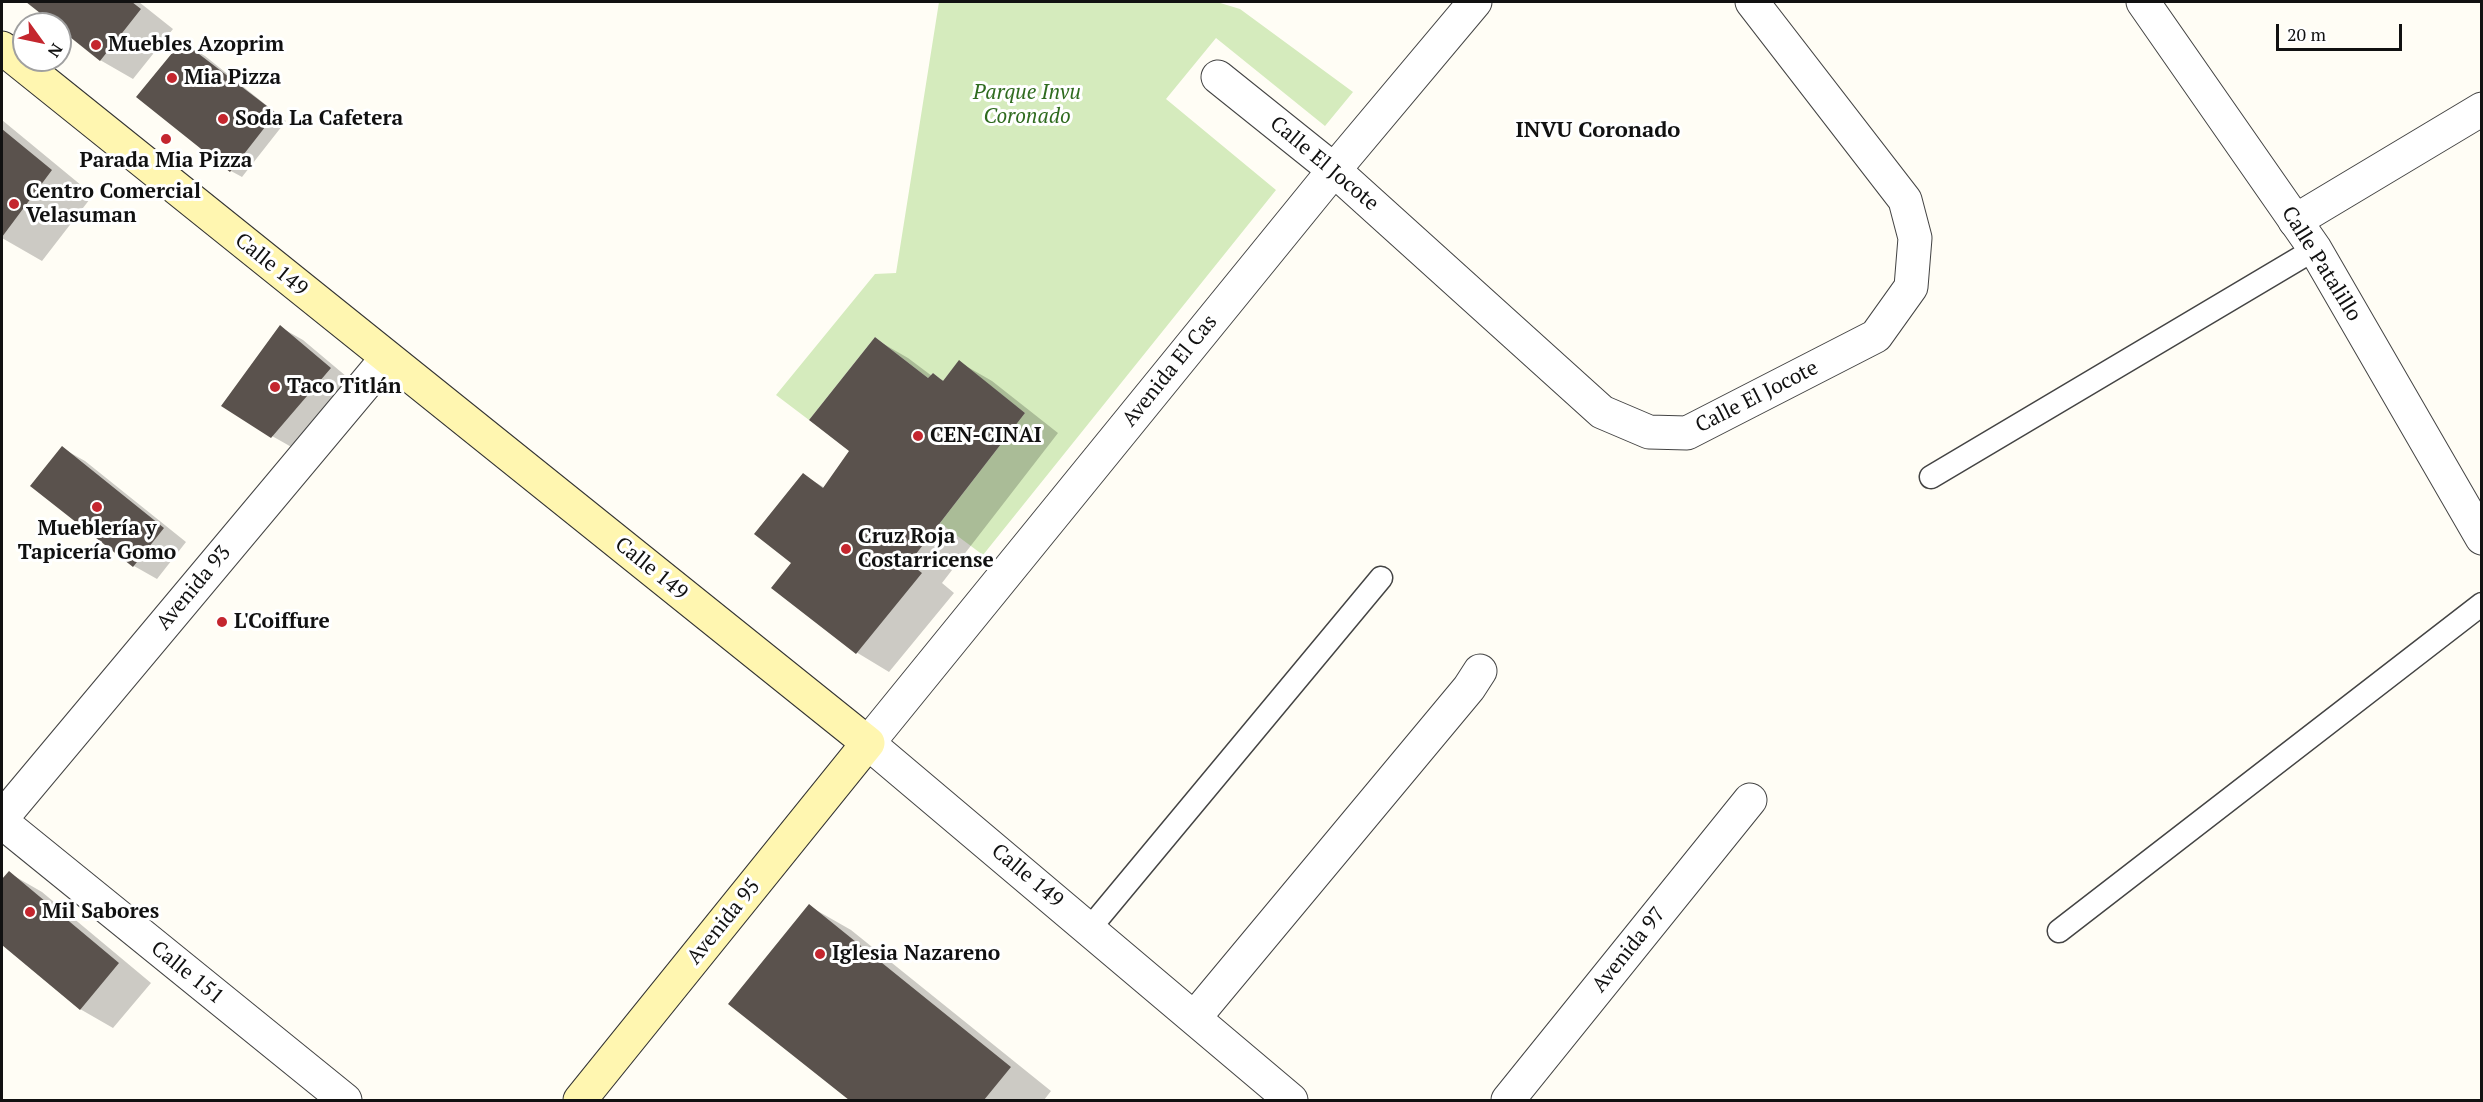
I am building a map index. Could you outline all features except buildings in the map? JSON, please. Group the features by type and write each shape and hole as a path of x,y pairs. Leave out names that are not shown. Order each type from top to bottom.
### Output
{"main road":[{"name":"Calle 149","path":"2,48 868,743"},
{"name":"Avenida 95","path":"580,1101 868,743"}],"street":[{"name":"Avenida El Cas","path":"868,743 1334,170 1475,2"},
{"name":"Calle El Jocote","path":"1218,77 1334,170 1602,412 1649,432 1688,433 1876,336 1911,287 1915,238 1905,200 1752,2"},
{"name":"Calle Patalillo","path":"2143,2 2315,249 2481,538"},
{"path":"2295,221 2481,109"},
{"name":"Avenida 93","path":"2,820 387,357"},
{"path":"1195,1017 1469,688 1479,671"},
{"name":"Calle 149","path":"868,743 1090,928 1291,1101"},
{"name":"Avenida 97","path":"1508,1101 1750,800"},
{"name":"Calle 151","path":"2,820 345,1101"}],"lane":[{"path":"1931,477 2315,249"},
{"path":"1090,928 1381,578"},
{"path":"2059,931 2481,604"}],"green space":[{"name":"Parque Invu Coronado","path":"939,2 1217,2 1240,9 1353,92 1325,126 1216,38 1166,99 1276,190 983,555 940,523 1025,413 959,361 943,381 933,373 928,378 875,337 809,420 776,395 875,274 896,273"}],"place":[{"name":"Muebles Azoprim","path":"96,45"},
{"name":"Mia Pizza","path":"172,78"},
{"name":"Soda La Cafetera","path":"223,119"},
{"name":"Parada Mia Pizza","path":"166,139"},
{"name":"Centro Comercial Velasuman","path":"14,204"},
{"name":"Taco Titlán","path":"275,387"},
{"name":"CEN-CINAI","path":"918,436"},
{"name":"Mueblería y Tapicería Gomo","path":"97,507"},
{"name":"Cruz Roja Costarricense","path":"846,549"},
{"name":"L'Coiffure","path":"222,622"},
{"name":"Mil Sabores","path":"30,912"},
{"name":"Iglesia Nazareno","path":"820,954"}],"district":[{"name":"INVU Coronado","path":"1598,131"}]}
